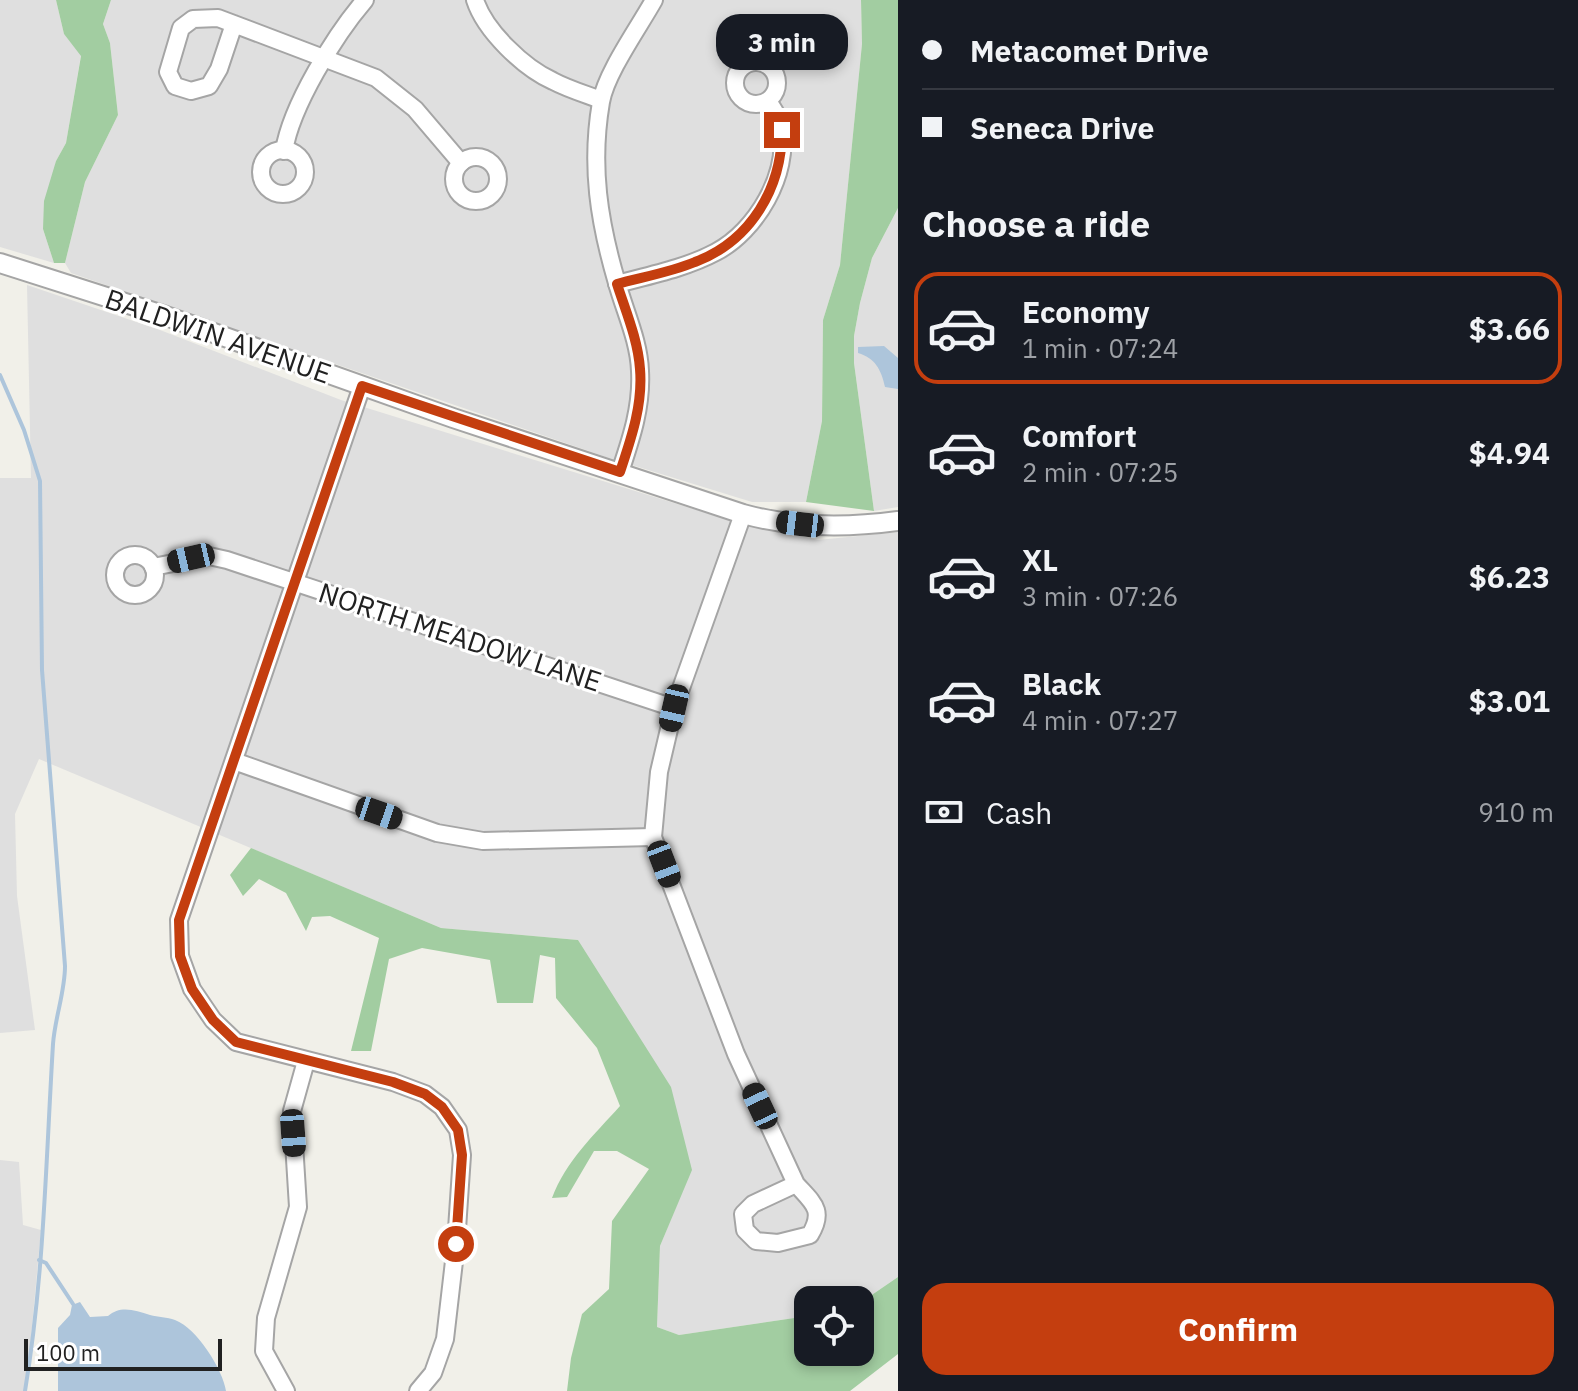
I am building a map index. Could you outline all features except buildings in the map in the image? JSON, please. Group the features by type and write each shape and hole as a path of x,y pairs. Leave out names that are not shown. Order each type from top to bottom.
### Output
{"street":[{"path":"284,151 288,129 325,57 342,27 365,0"},
{"path":"475,0 479,13 502,44 550,80 601,100"},
{"path":"620,472 635,426 640,369 636,344 601,226 597,188 601,100 617,63 654,0"},
{"path":"234,24 219,69 209,86 191,91 175,86 168,72 181,28 193,19 218,18 325,57 376,78 415,109 461,163"},
{"path":"617,284 696,262 741,235 770,193 782,148 778,116 768,101"},
{"name":"BALDWIN AVENUE","path":"0,263 166,316 362,386 743,514 818,525 853,526 898,521"},
{"path":"362,386 179,920 180,956 199,999 213,1020 236,1042 393,1082 425,1094 442,1107 458,1130 462,1155 445,1339 433,1373 418,1391"},
{"path":"743,514 674,708 659,772 653,837 736,1054 796,1184 817,1207 818,1222 810,1235 778,1243 756,1241 745,1230 743,1214 753,1204 796,1184"},
{"name":"NORTH MEADOW LANE","path":"153,567 209,556 674,708"},
{"path":"234,761 452,836 483,841 533,842 653,837"},
{"path":"286,1391 264,1351 266,1318 298,1207 292,1111 306,1061"}],"shaded area":[{"path":"0,0 56,0 64,34 81,55 66,143 56,161 43,229 54,263 0,247"},
{"path":"111,0 861,0 862,44 840,265 823,320 822,421 806,502 752,502 606,457 71,273 65,263 85,182 118,115 110,43 103,24"},
{"path":"898,208 898,507 874,511 854,363 854,336 872,258"},
{"path":"27,285 160,330 341,400 713,515 818,540 898,532 898,1277 874,1293 874,1286 794,1286 794,1318 679,1335 657,1327 660,1246 691,1170 578,940 441,928 39,759 15,814 17,896 35,1030 0,1033 0,478 31,478"},
{"path":"0,1160 19,1162 23,1225 41,1230 26,1391 0,1391"}],"green space":[{"path":"56,0 111,0 103,24 110,43 118,115 85,182 65,263 54,263 43,229 44,201 56,161 66,143 81,56 64,34"},
{"path":"861,0 898,0 898,208 872,258 854,336 854,363 874,511 806,502 822,421 823,320 840,265 862,44"},
{"path":"251,848 441,928 578,940 671,1087 692,1170 660,1246 657,1327 679,1335 794,1318 794,1366 874,1366 874,1293 898,1277 898,1354 850,1391 567,1391 582,1314 609,1289 612,1221 649,1169 617,1151 594,1151 567,1197 552,1198 573,1160 620,1106 597,1048 556,998 555,958 540,955 533,1003 497,1003 490,960 422,948 389,959 371,1051 351,1051 379,938 330,916 312,917 306,931 286,893 259,879 243,896 230,875"}],"water":[{"path":"884,346 898,358 898,389 885,387 876,365 858,353 858,347"},
{"path":"80,1302 90,1317 128,1310 183,1324 208,1351 226,1391 58,1391 58,1328 70,1315 72,1305"}],"waterway":[{"path":"0,375 24,430 40,481 42,670 65,966 53,1044 40,1261 25,1391"},
{"path":"39,1260 46,1263 73,1304"}],"route":[{"path":"456,1244 462,1155 458,1130 442,1107 425,1094 393,1082 236,1042 213,1020 192,989 180,956 179,920 362,386 620,472 635,426 640,369 636,344 617,284 696,262 741,235 770,193 782,148 782,130"}]}
